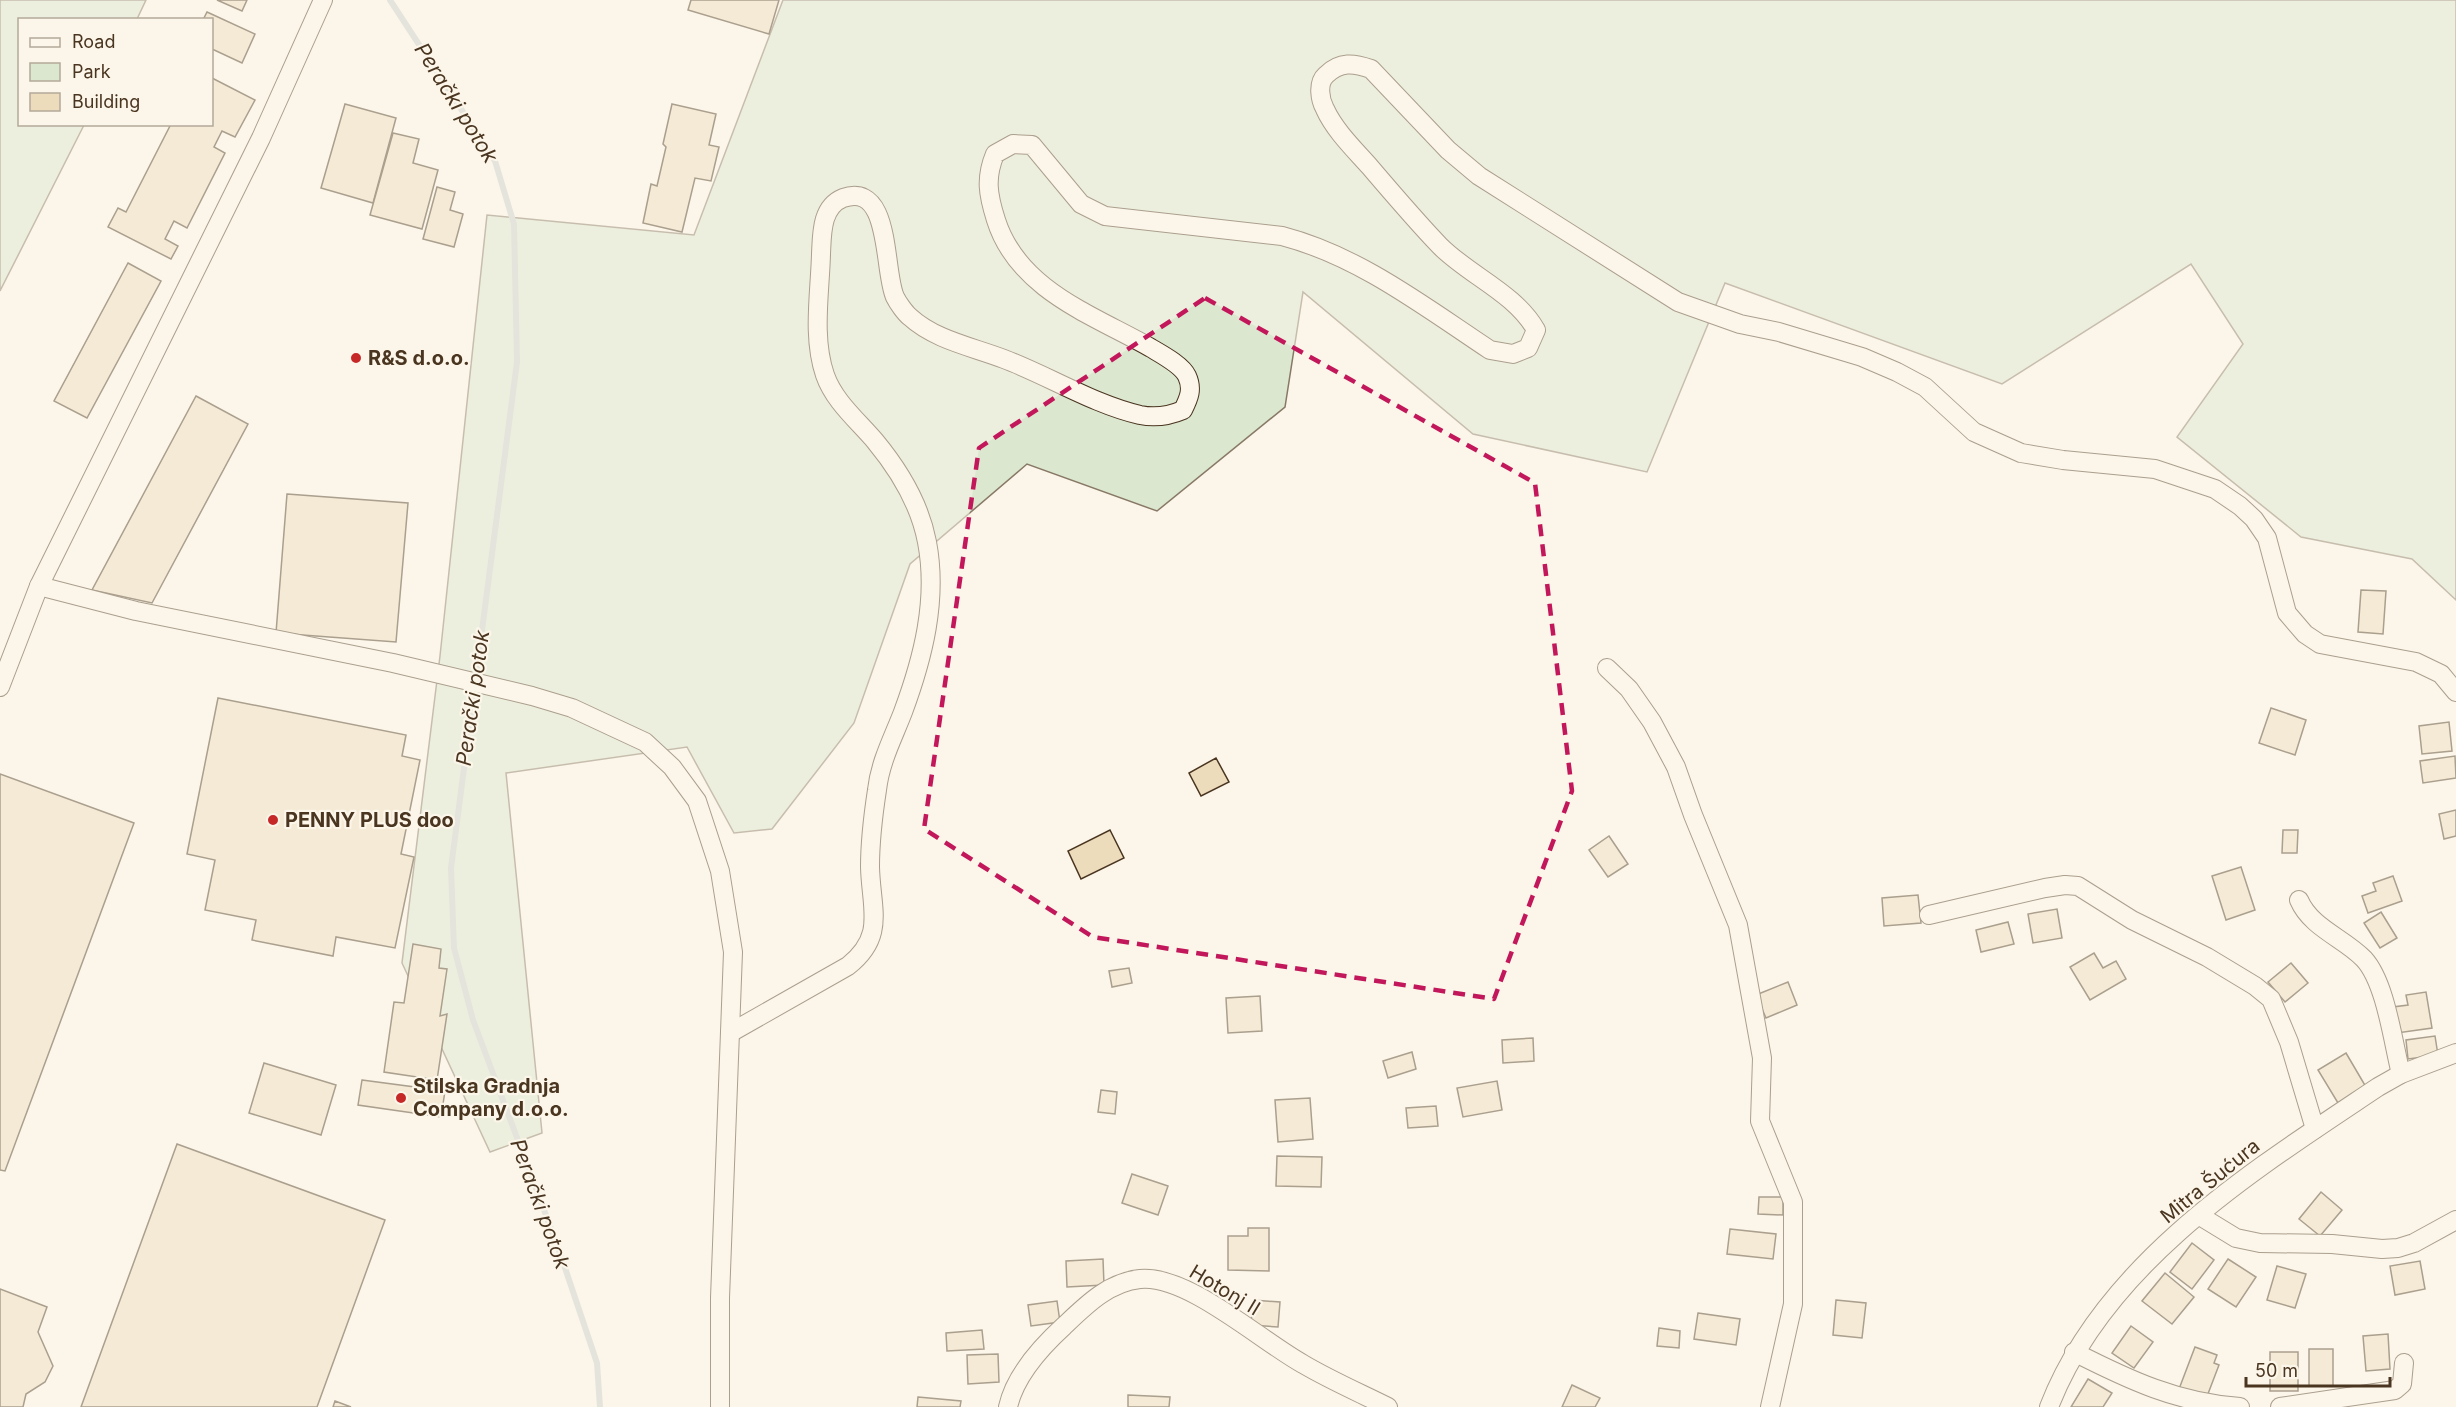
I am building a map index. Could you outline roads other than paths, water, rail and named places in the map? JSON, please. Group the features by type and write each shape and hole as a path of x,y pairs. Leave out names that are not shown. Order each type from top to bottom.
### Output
{"street":[{"path":"0,687 39,586 261,138 323,0"},
{"path":"730,1033 848,966 864,953 872,935 874,906 870,869 871,834 878,782 914,679 931,602 927,538 914,503 889,458 836,396 826,378 820,356 818,330 822,229 828,211 840,199 856,196 869,201 880,215 887,269 895,298 911,318 963,346 1003,358 1140,415 1167,417 1184,410 1192,393 1187,374 1162,354 1043,287 1009,249 998,226 986,183 995,154 1013,144 1032,145 1081,204 1105,216 1282,236 1309,243 1364,269 1490,350 1513,354 1528,348 1536,330 1526,312 1467,270 1441,246 1343,137 1325,110 1320,93 1322,78 1333,68 1354,63 1371,69 1448,150 1479,176 1678,302 1740,324 1779,332 1862,357 1897,372 1925,387 1974,432 2021,453 2063,460 2155,469 2215,489 2240,506 2267,538 2287,613 2305,634 2320,644 2416,662 2440,674 2456,692"},
{"path":"39,586 136,611 432,671 532,696 572,708 645,742 672,767 697,801 720,871 733,952 720,1298 720,1407"},
{"path":"1607,668 1635,698 1652,722 1676,766 1693,815 1738,925 1762,1058 1760,1121 1793,1202 1793,1304 1770,1407"},
{"path":"1929,915 2046,888 2078,886 2133,920 2207,957 2255,986 2271,999 2289,1042 2315,1129"},
{"path":"2299,900 2314,921 2352,948 2366,962 2383,1001 2401,1074"},
{"name":"Mitra Šućura","path":"2049,1407 2074,1352 2102,1312 2132,1277 2200,1216 2230,1191 2315,1129 2401,1074 2456,1053"},
{"path":"2200,1216 2235,1238 2259,1243 2343,1244 2382,1249 2398,1248 2414,1243 2456,1220"},
{"name":"Hotonj II","path":"1008,1407 1022,1376 1045,1344 1099,1295 1114,1286 1140,1279 1162,1280 1187,1289 1303,1364 1388,1407"},
{"path":"2074,1352 2165,1394 2217,1405 2240,1407"},
{"path":"2280,1407 2395,1390 2402,1384 2404,1364"}],"waterway":[{"name":"Perački potok","path":"390,0 495,161 514,224 517,362 451,868 454,948 473,1020 559,1250 597,1363 600,1407"}],"place":[{"name":"R&S d.o.o.","path":"356,358"},
{"name":"PENNY PLUS doo","path":"273,820"},
{"name":"Stilska Gradnja Company d.o.o.","path":"401,1098"}]}
